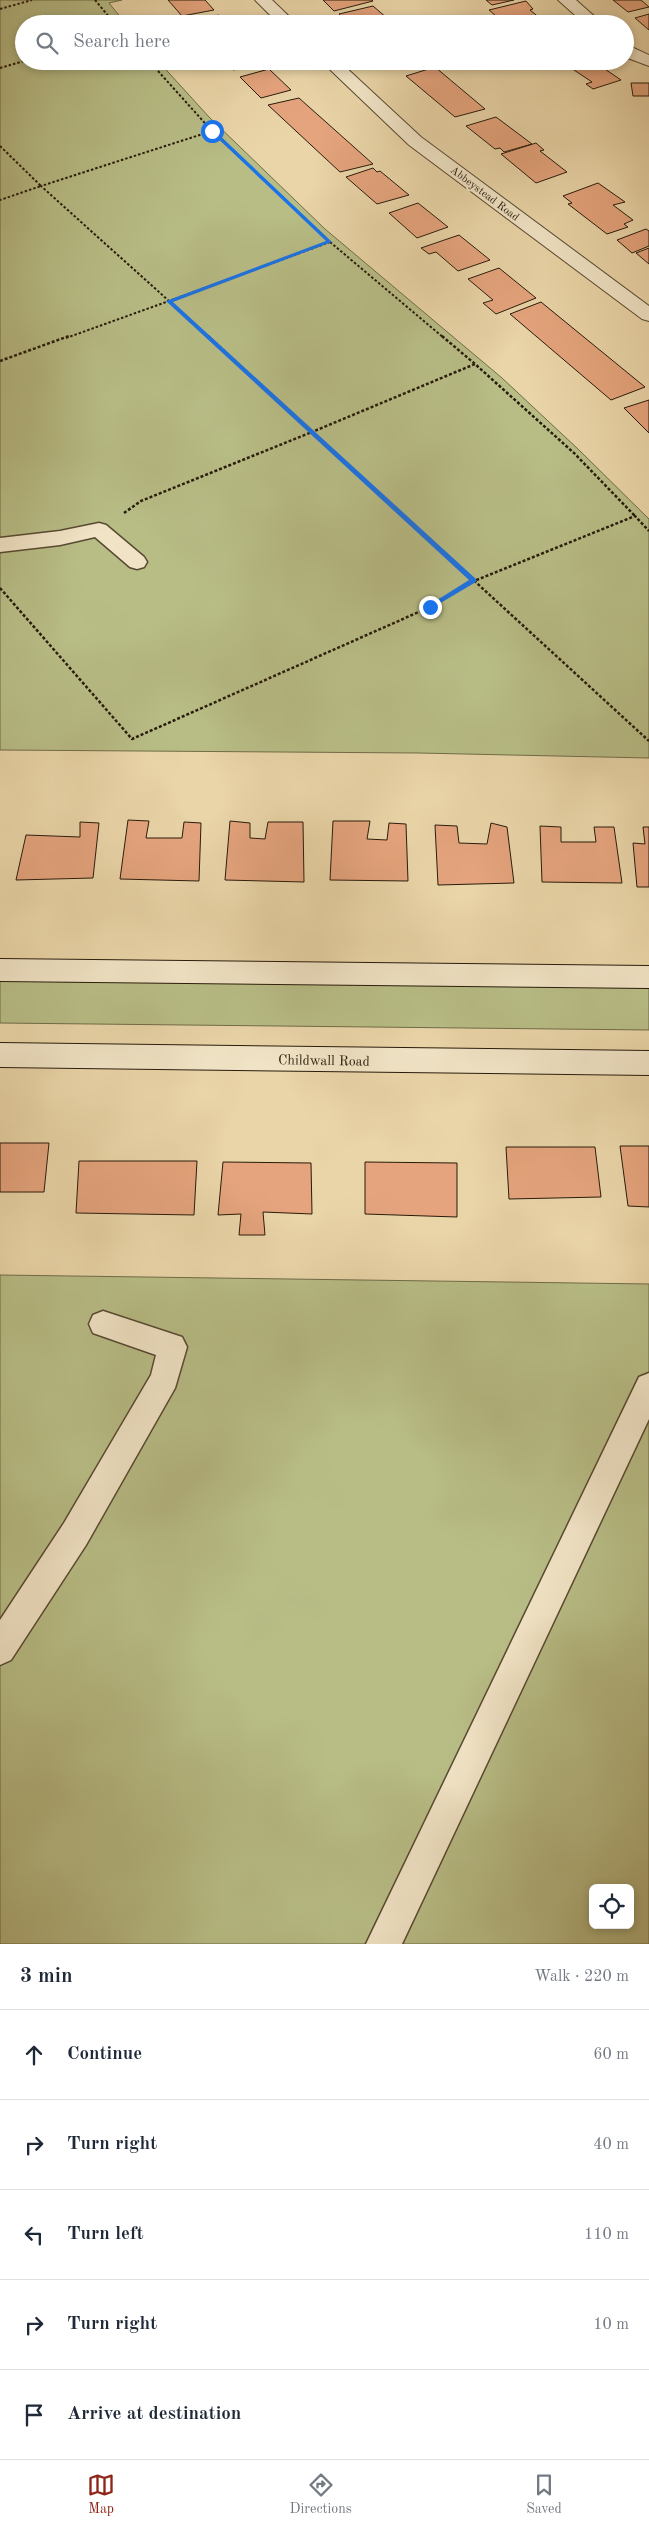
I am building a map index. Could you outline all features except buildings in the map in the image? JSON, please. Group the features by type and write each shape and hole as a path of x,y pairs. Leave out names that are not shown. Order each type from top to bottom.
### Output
{"main road":[{"path":"263,0 279,15"},
{"path":"566,0 584,15"},
{"path":"634,56 649,61"},
{"name":"Abbeystead Road","path":"339,70 415,141 649,315"},
{"path":"0,970 649,977"},
{"name":"Childwall Road","path":"0,1055 649,1063"}],"lane":[{"path":"0,545 52,539 99,530 137,562"},
{"path":"0,1649 74,1534 165,1378 172,1347 103,1324"},
{"path":"384,1944 649,1387"}],"path":[{"path":"0,9 32,0"},
{"path":"95,0 108,15"},
{"path":"0,68 15,64"},
{"path":"157,70 212,131 330,242 475,364 574,453 649,531"},
{"path":"0,200 212,131"},
{"path":"0,146 41,186 649,741"},
{"path":"0,361 330,242"},
{"path":"99,530 141,501 475,364"},
{"path":"0,588 132,739 430,607 474,581 635,516"}],"green space":[{"path":"0,0 122,0 109,3 119,15 15,15 15,70 166,70 209,117 325,229 502,378 649,519 649,758 419,753 0,750"},
{"path":"0,981 649,987 649,1030 0,1023"},
{"path":"0,1275 649,1284 649,1944 0,1944"}],"route":[{"path":"212,131 330,242 169,301 474,581 430,607"}]}
